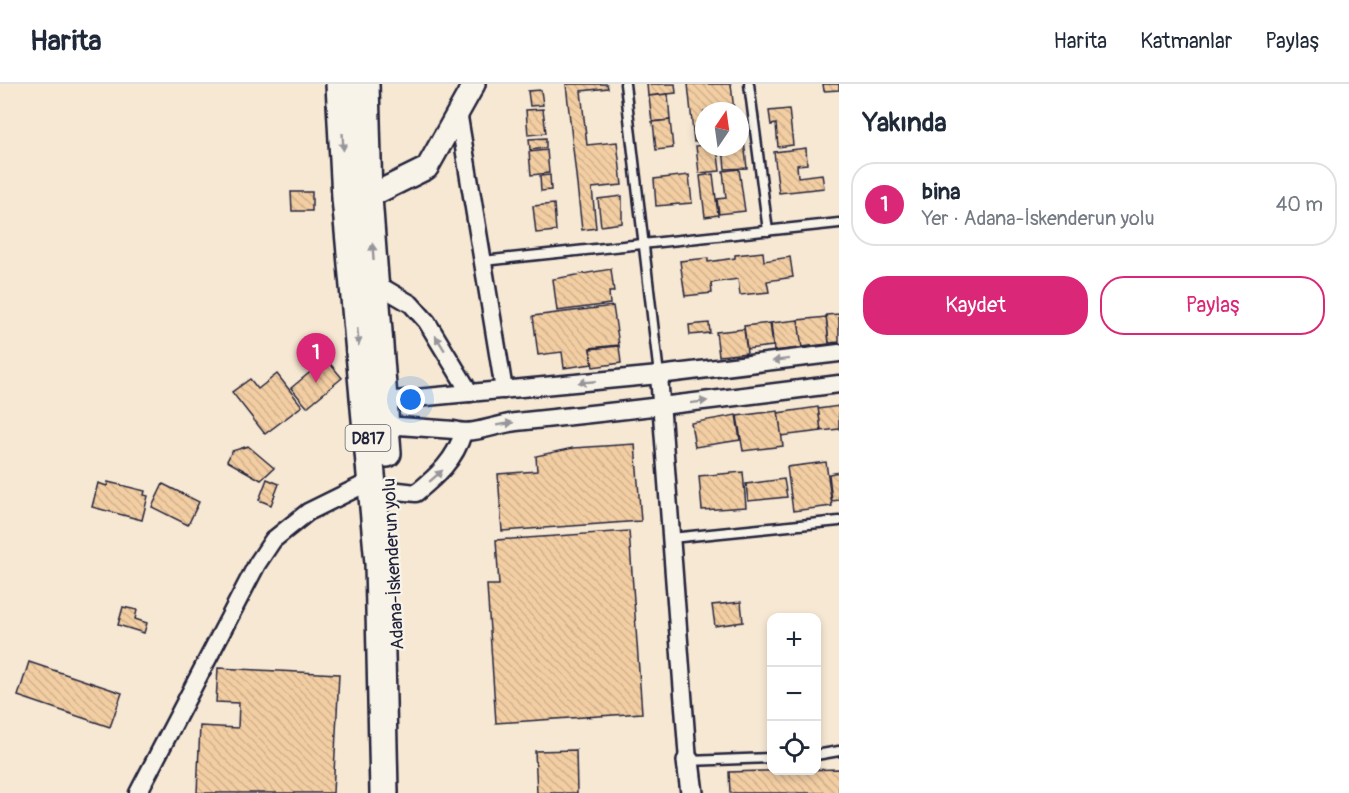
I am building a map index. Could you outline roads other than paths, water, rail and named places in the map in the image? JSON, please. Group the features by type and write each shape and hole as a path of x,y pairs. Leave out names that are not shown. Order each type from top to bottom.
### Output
{"highway":[{"name":"D817","path":"340,84 357,197 381,485 379,563 384,793"},
{"name":"Adana-İskenderun yolu","path":"365,84 357,197 375,283 384,413 381,485 395,557 399,793"}],"street":[{"path":"357,197 426,168 474,84"},
{"path":"459,111 504,390"},
{"path":"375,283 411,304 422,316 470,393"},
{"path":"384,413 470,393 659,375 839,353"},
{"path":"659,375 692,793"},
{"path":"384,413 463,433 504,423 662,407 839,384"},
{"path":"138,793 257,564 273,540 308,512 381,485 416,493 442,471 459,447 463,433"}],"lane":[{"path":"625,84 659,375"},
{"path":"749,84 768,231"},
{"path":"483,261 839,224"},
{"path":"671,538 839,521"},
{"path":"821,754 839,751"},
{"path":"688,761 767,758"}],"place":[{"name":"bina","path":"316,383"}]}
